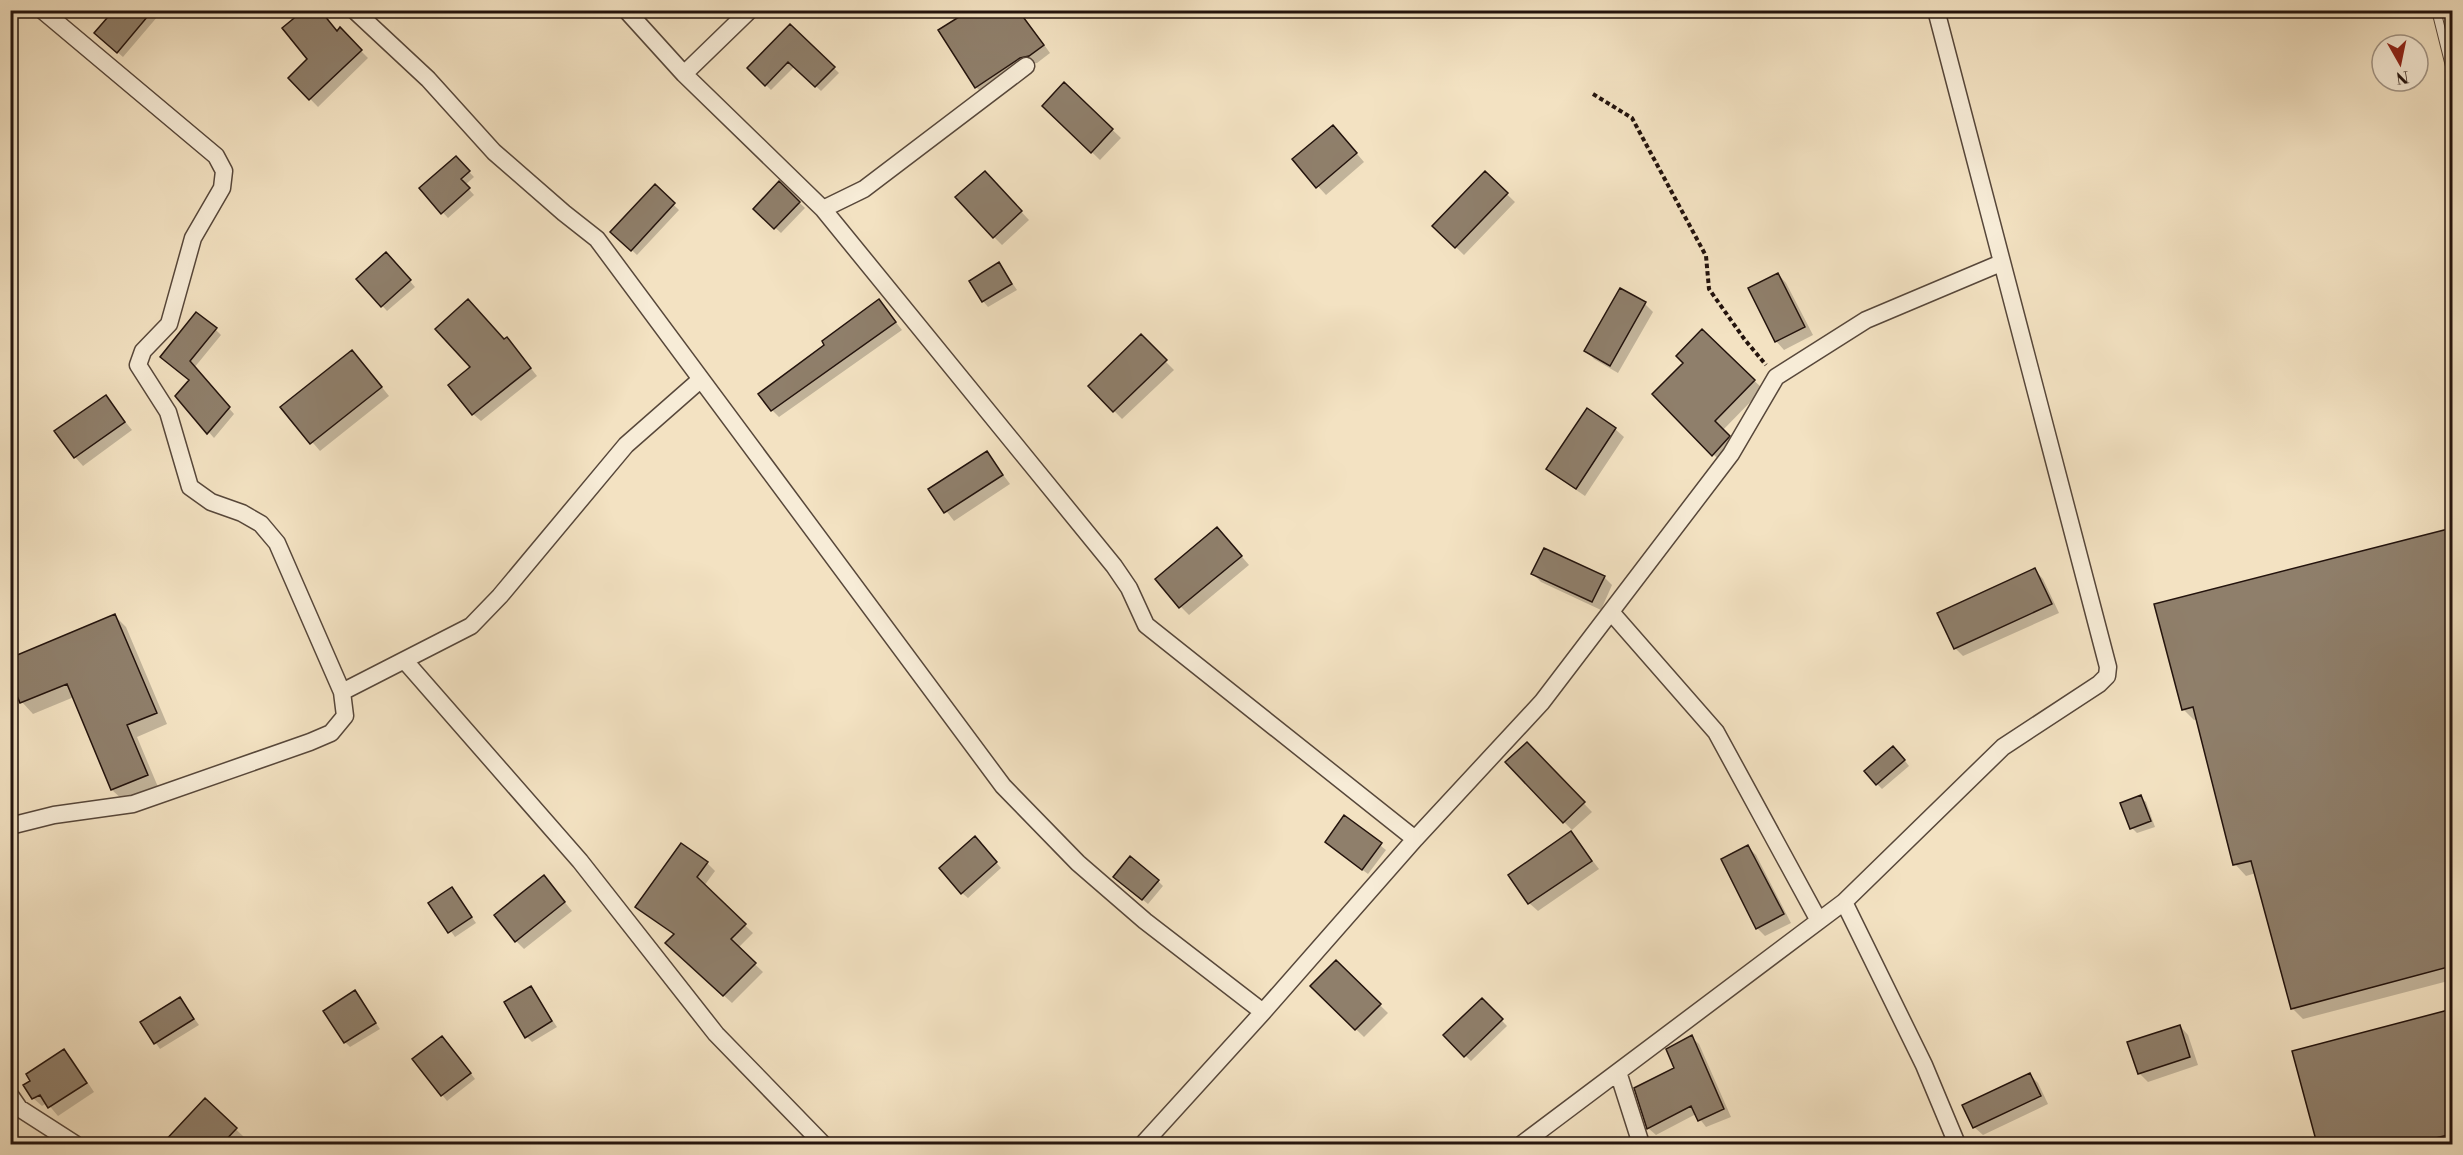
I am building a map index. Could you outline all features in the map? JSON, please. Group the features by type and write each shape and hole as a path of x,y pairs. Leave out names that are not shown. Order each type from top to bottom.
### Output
{"street":[{"path":"10,826 54,815 133,804 310,742 331,733 345,716 342,692 277,543 261,524 243,513 211,502 190,487 168,412 138,365 143,351 169,324 193,238 222,188 224,171 216,156 42,10"},
{"path":"354,10 428,79 494,152 564,213 597,238 1003,786 1078,863 1144,921 1263,1012"},
{"path":"626,10 684,74 823,209 1114,566 1129,588 1146,625 1415,839"},
{"path":"684,74 750,10"},
{"path":"1522,1144 1844,902 2003,747 2108,676 2108,667 1936,10"},
{"path":"823,209 864,189 1026,66"},
{"path":"1143,1144 1415,839 1542,702 1731,454 1776,377 1866,320 2001,263"},
{"path":"342,692 471,626 500,596 626,445 700,380"},
{"path":"1611,612 1716,732 1819,921"},
{"path":"405,661 579,861 716,1034 823,1144"},
{"path":"1844,902 1924,1065 1957,1144"},
{"path":"1618,1072 1641,1144"},
{"path":"10,1095 19,1108 75,1144"}],"lane":[{"path":"2436,10 2452,74"}],"path":[{"path":"1593,94 1632,118 1706,256 1709,289 1745,340 1776,377"}],"building":[{"path":"114,10 153,10 117,53 94,33"},
{"path":"304,10 320,10 337,31 340,27 362,50 309,100 288,78 307,59 282,28"},
{"path":"970,10 1018,10 1044,45 975,88 938,30"},
{"path":"790,24 835,67 815,87 788,62 765,86 747,68"},
{"path":"1064,82 1113,129 1091,153 1042,106"},
{"path":"1333,125 1357,153 1316,188 1292,159"},
{"path":"456,156 470,171 461,179 470,188 441,214 419,188"},
{"path":"985,171 1022,211 993,238 955,197"},
{"path":"1485,171 1508,193 1455,248 1432,226"},
{"path":"779,181 800,202 774,229 753,209"},
{"path":"655,184 675,203 631,251 610,232"},
{"path":"386,252 411,280 381,307 356,279"},
{"path":"999,262 1012,284 982,302 969,281"},
{"path":"1778,273 1805,327 1775,342 1748,288"},
{"path":"1620,288 1646,302 1610,366 1584,351"},
{"path":"468,299 504,339 507,337 531,368 472,415 448,385 470,367 435,329"},
{"path":"879,299 896,322 771,411 758,394 824,345 822,341"},
{"path":"196,312 217,328 190,361 230,407 207,434 175,396 189,380 160,357"},
{"path":"1702,329 1755,380 1715,421 1730,436 1712,456 1652,394 1683,363 1676,356"},
{"path":"1141,334 1167,360 1113,412 1088,386"},
{"path":"352,350 382,387 310,444 280,407"},
{"path":"106,395 125,422 74,458 54,431"},
{"path":"1587,408 1616,428 1576,489 1546,469"},
{"path":"987,451 1003,475 944,513 928,489"},
{"path":"1217,527 1242,556 1179,608 1155,579"},
{"path":"2452,528 2452,966 2291,1009 2251,861 2233,865 2193,707 2182,710 2154,604"},
{"path":"1544,548 1605,576 1592,602 1531,574"},
{"path":"2035,568 2052,604 1954,649 1937,613"},
{"path":"115,614 157,713 127,725 148,775 111,790 67,684 20,703 10,679 10,658"},
{"path":"1527,742 1585,802 1563,823 1505,762"},
{"path":"1893,746 1905,760 1876,785 1864,771"},
{"path":"2141,795 2151,821 2130,829 2120,803"},
{"path":"1344,815 1382,843 1362,870 1325,842"},
{"path":"1571,831 1592,861 1528,904 1508,875"},
{"path":"975,836 997,862 961,894 939,868"},
{"path":"681,843 708,862 697,877 746,924 731,939 756,963 723,996 665,943 674,934 635,907"},
{"path":"1748,845 1784,914 1756,929 1721,859"},
{"path":"1130,856 1159,880 1142,900 1113,877"},
{"path":"544,875 565,902 515,942 494,915"},
{"path":"452,887 472,917 448,933 428,903"},
{"path":"1336,960 1381,1004 1355,1030 1310,986"},
{"path":"531,986 552,1021 525,1038 504,1002"},
{"path":"355,990 376,1023 344,1043 323,1011"},
{"path":"180,997 194,1019 154,1044 140,1022"},
{"path":"1482,998 1503,1019 1464,1057 1443,1035"},
{"path":"2452,1009 2452,1134 2411,1144 2317,1144 2292,1051"},
{"path":"2180,1025 2190,1057 2138,1074 2127,1042"},
{"path":"1692,1035 1724,1109 1698,1121 1691,1106 1647,1129 1634,1088 1674,1068 1666,1049"},
{"path":"442,1036 471,1073 441,1096 412,1059"},
{"path":"64,1049 87,1083 48,1108 40,1095 32,1099 23,1085 30,1081 26,1074"},
{"path":"2030,1073 2041,1096 1973,1128 1962,1105"},
{"path":"205,1098 237,1128 222,1144 162,1144"}]}
